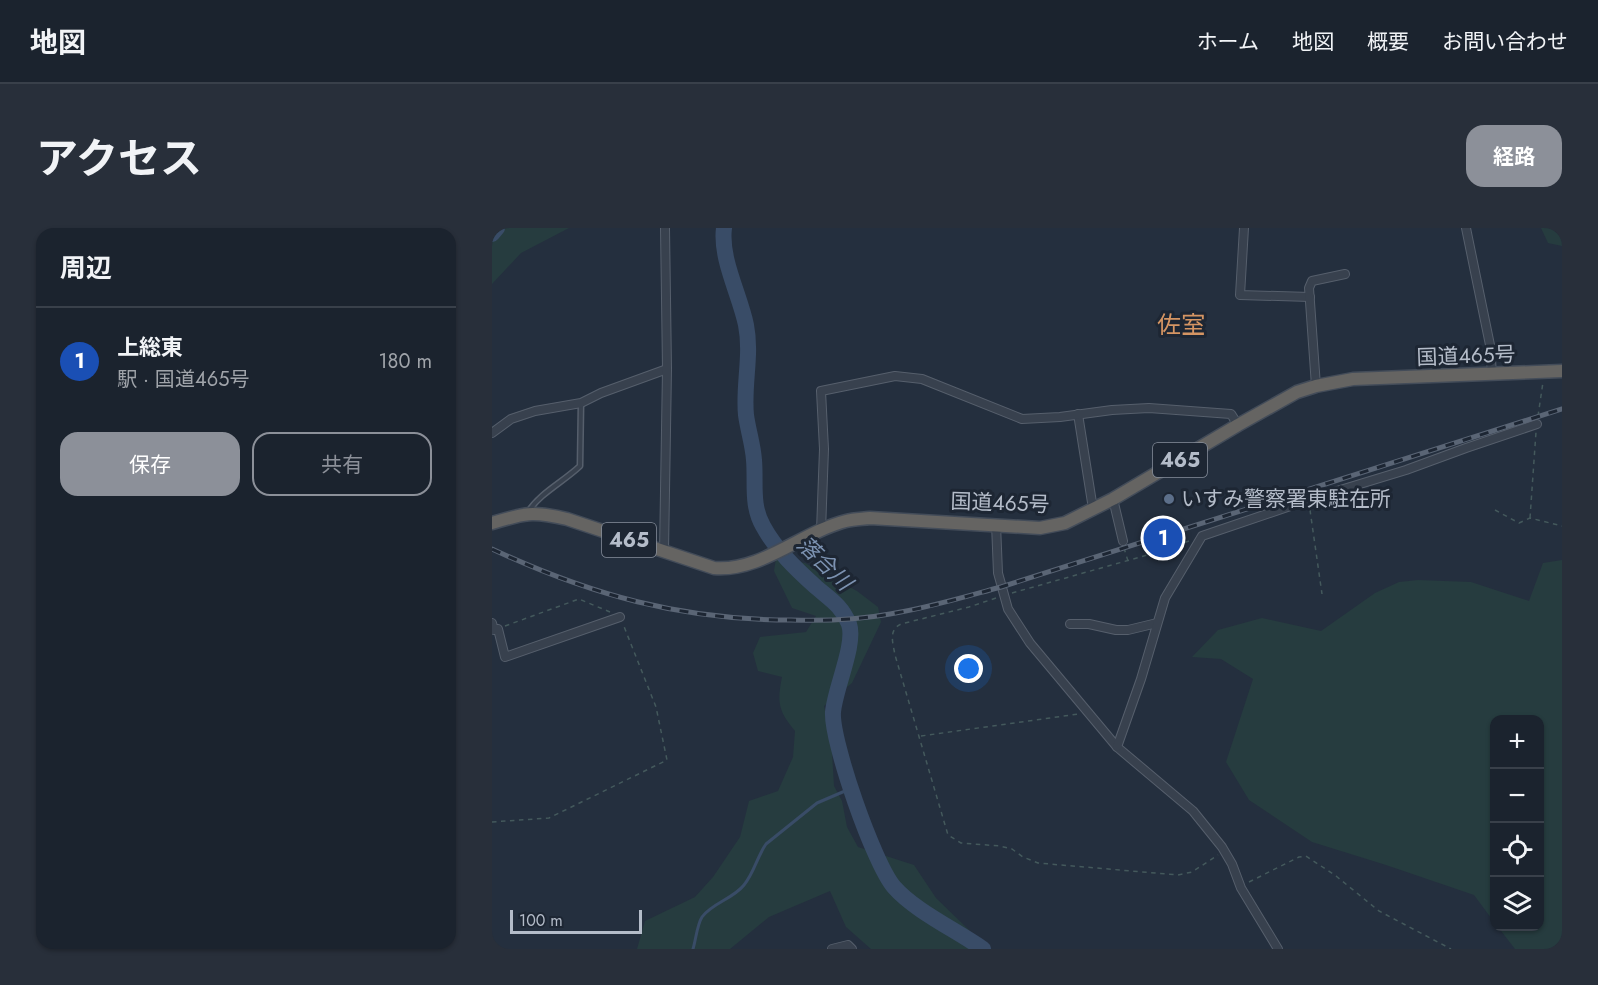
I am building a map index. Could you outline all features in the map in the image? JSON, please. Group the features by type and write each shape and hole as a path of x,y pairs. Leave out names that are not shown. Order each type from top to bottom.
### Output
{"highway":[{"name":"国道465号","path":"492,524 527,513 543,514 567,519 714,567 731,569 846,521 870,518 1041,528 1065,523 1113,500 1238,425 1297,392 1316,386 1353,379 1562,371"}],"street":[{"path":"664,552 667,369 665,228"},
{"path":"1244,228 1240,295 1310,297"},
{"path":"1466,228 1490,345 1492,374"},
{"path":"1316,386 1310,288 1312,281 1345,274"},
{"path":"492,433 511,419 535,411 581,403 601,393 667,369"},
{"path":"821,531 824,449 821,391 895,376 922,379 1022,419 1149,408 1231,414 1238,425"},
{"path":"1078,414 1093,509"},
{"path":"1117,747 1141,680 1165,598 1202,536 1308,500 1406,471 1537,424"},
{"path":"1113,500 1123,542"},
{"path":"996,524 998,573 1004,595 1008,609 1030,643 1117,747 1193,811 1224,851 1232,864 1241,888 1278,949"},
{"path":"495,626 505,657 620,617"},
{"path":"1070,624 1089,624 1116,630 1128,630 1157,623"},
{"path":"832,949 848,945 852,949"}],"lane":[{"path":"527,513 534,502 580,466 581,403"}],"path":[{"path":"1530,518 1537,424 1544,372"},
{"path":"1308,500 1322,594"},
{"path":"1495,510 1519,523 1530,518 1562,526"},
{"path":"1202,536 1128,561 1004,595 969,607 901,624 896,626 892,633 895,655 948,835 961,843 1012,849 1023,857 1038,863 1178,875 1192,872 1224,851"},
{"path":"1123,542 1128,561"},
{"path":"492,822 549,819 667,760 656,707 620,617 579,599 495,626"},
{"path":"921,736 1087,712"},
{"path":"1241,888 1299,857 1306,856 1336,876 1379,911 1452,949"}],"green space":[{"path":"492,228 569,228 521,253 492,284"},
{"path":"1541,228 1562,228 1562,246 1548,243"},
{"path":"776,558 805,563 857,591 878,607 881,622 852,683 824,706 831,736 834,786 842,801 847,827 858,847 914,865 936,898 969,930 977,949 871,949 846,927 830,891 769,917 730,949 637,949 645,921 695,897 713,877 740,837 749,801 778,791 793,757 795,731 785,718 779,700 782,677 758,671 753,653 760,637 806,632 816,616 792,608 774,571"},
{"path":"1562,560 1562,949 1515,949 1501,931 1544,931 1544,715 1490,715 1490,917 1474,895 1312,842 1249,800 1226,762 1253,679 1221,659 1192,657 1218,630 1262,618 1321,631 1375,593 1399,582 1418,580 1471,582 1529,601 1543,563"}],"waterway":[{"path":"492,234 497,228"},
{"name":"落合川","path":"724,228 725,252 748,336 746,415 753,454 755,502 759,518 780,551 835,603 849,624 850,643 833,712 839,748 855,802 876,854 894,887 924,912 983,949"},
{"path":"693,949 702,917 744,885 766,844 817,803 852,788"}],"railway":[{"path":"492,549 565,580 637,602 674,610 751,619 828,620 878,616 904,612 1001,587 1562,409"}],"place":[{"name":"いすみ警察署東駐在所","path":"1169,499"},
{"name":"上総東","path":"1163,538"}],"district":[{"name":"佐室","path":"1181,324"}]}
